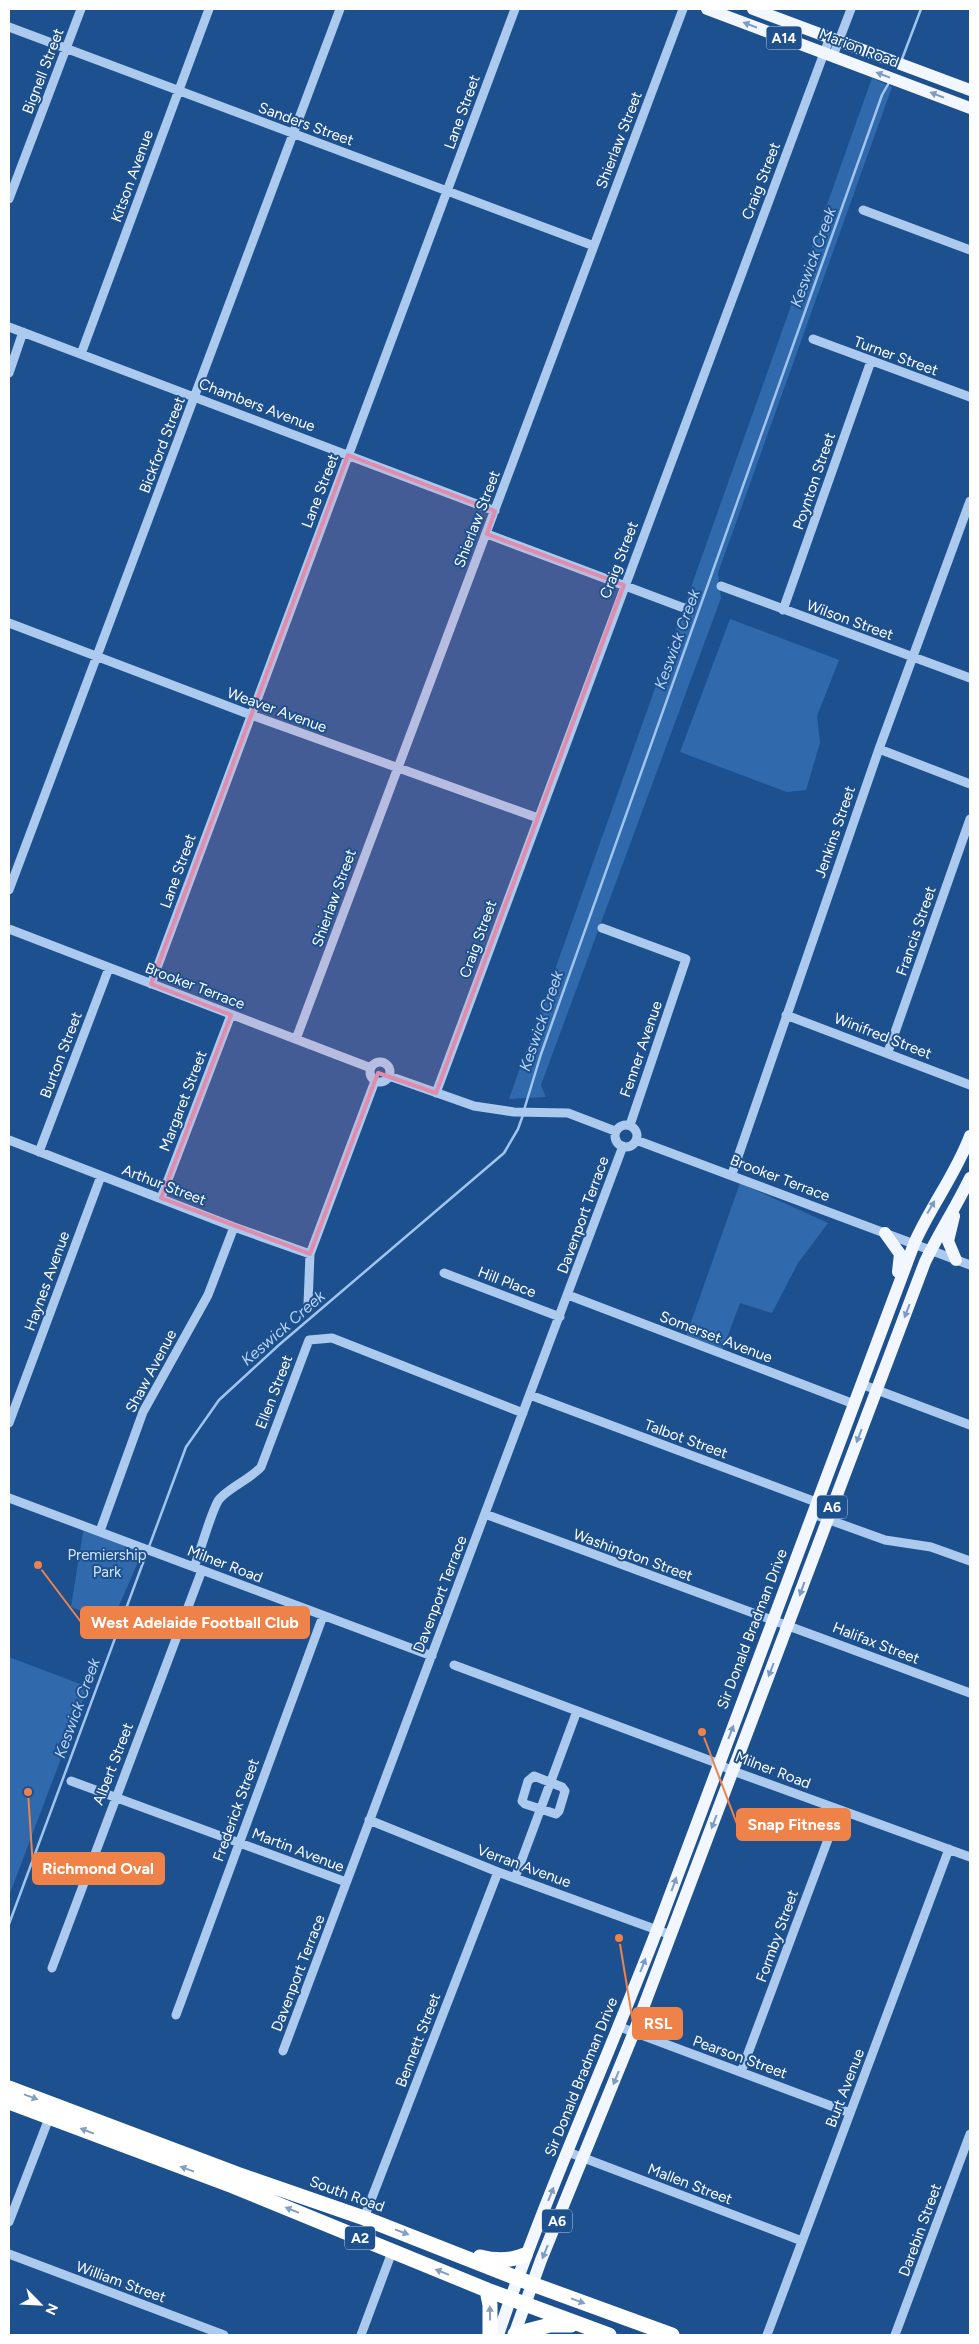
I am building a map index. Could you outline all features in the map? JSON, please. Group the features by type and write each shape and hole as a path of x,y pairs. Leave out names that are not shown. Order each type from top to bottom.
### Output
{"highway":[{"name":"South Road","path":"9,2088 51,2111 392,2252 518,2302 609,2335"},
{"name":"South Road","path":"9,2102 51,2111 364,2218 440,2246 532,2284 672,2335"},
{"path":"440,2246 488,2259 513,2259 526,2255"},
{"path":"487,2290 490,2306 490,2335"},
{"path":"515,2334 566,2324 589,2329"}],"main road":[{"name":"Marion Road","path":"707,9 970,108"},
{"name":"Marion Road","path":"753,9 970,90"},
{"name":"Sir Donald Bradman Drive","path":"515,2334 518,2302 517,2278 620,2027 914,1244 928,1212 958,1164 970,1136"},
{"name":"Sir Donald Bradman Drive","path":"498,2335 518,2302 532,2284 634,2032 931,1251 970,1178"},
{"path":"956,1260 948,1241 957,1204"},
{"path":"885,1233 900,1254 897,1292"}],"street":[{"name":"Bignell Street","path":"9,199 81,9"},
{"name":"Kitson Avenue","path":"81,354 209,9"},
{"name":"Bickford Street","path":"9,890 196,397 340,9"},
{"name":"Lane Street","path":"151,984 515,9"},
{"name":"Shierlaw Street","path":"296,1039 683,9"},
{"name":"Craig Street","path":"436,1093 624,585 828,54 851,9"},
{"name":"Sanders Street","path":"9,28 594,246"},
{"path":"863,210 970,250"},
{"name":"Chambers Avenue","path":"9,327 495,511"},
{"path":"9,372 24,332"},
{"name":"Turner Street","path":"813,340 970,397"},
{"name":"Poynton Street","path":"783,610 871,361"},
{"name":"Jenkins Street","path":"732,1174 879,749 970,501"},
{"path":"487,534 684,608"},
{"name":"Wilson Street","path":"721,586 970,678"},
{"name":"Weaver Avenue","path":"9,623 251,715 538,818"},
{"path":"879,749 970,784"},
{"name":"Francis Street","path":"888,1052 970,819"},
{"name":"Fenner Avenue","path":"602,928 686,959 630,1125"},
{"name":"Brooker Terrace","path":"9,929 371,1068"},
{"name":"Burton Street","path":"39,1152 109,968"},
{"name":"Margaret Street","path":"160,1198 231,1015"},
{"name":"Winifred Street","path":"786,1015 888,1052 970,1085"},
{"path":"308,1304 310,1254 375,1081 370,1072 371,1068 378,1063 385,1064 389,1076"},
{"path":"389,1076 474,1106 514,1112 568,1113 616,1131"},
{"path":"375,1081 380,1082 389,1076"},
{"path":"630,1125 636,1131 636,1140 631,1146 623,1146 616,1140 616,1131 620,1126 630,1125"},
{"name":"Arthur Street","path":"9,1140 234,1227 310,1254"},
{"name":"Brooker Terrace","path":"636,1140 732,1174 970,1266"},
{"name":"Davenport Terrace","path":"283,2051 623,1146"},
{"name":"Haynes Avenue","path":"9,1424 101,1176"},
{"name":"Shaw Avenue","path":"100,1531 144,1412 208,1296 234,1227"},
{"name":"Hill Place","path":"444,1273 560,1317"},
{"name":"Somerset Avenue","path":"568,1295 854,1404"},
{"name":"Ellen Street","path":"198,1569 218,1501 228,1492 246,1482 261,1467 309,1340 332,1338 523,1413"},
{"path":"861,1384 970,1425"},
{"name":"Talbot Street","path":"530,1395 830,1513 885,1540 932,1547 970,1561"},
{"name":"Milner Road","path":"9,1498 432,1656"},
{"name":"Washington Street","path":"485,1514 772,1621"},
{"name":"Albert Street","path":"52,1968 198,1569"},
{"name":"Frederick Street","path":"176,2015 323,1616"},
{"name":"Halifax Street","path":"772,1621 789,1624 970,1693"},
{"name":"Milner Road","path":"454,1665 719,1764 733,1771 970,1857"},
{"path":"515,1878 577,1711"},
{"path":"534,1776 551,1782 565,1791 559,1811 552,1815 540,1810 522,1801 528,1781 534,1776"},
{"name":"Martin Avenue","path":"72,1781 346,1882"},
{"name":"Formby Street","path":"741,2072 839,1810"},
{"name":"Verran Avenue","path":"369,1820 498,1872 671,1936"},
{"name":"Burt Avenue","path":"767,2335 949,1850"},
{"name":"Bennett Street","path":"364,2218 498,1872"},
{"name":"Pearson Street","path":"620,2027 850,2113"},
{"path":"9,2222 51,2111"},
{"name":"Darebin Street","path":"895,2335 970,2134"},
{"name":"Mallen Street","path":"568,2152 802,2241"},
{"path":"361,2335 392,2252"},
{"name":"William Street","path":"9,2254 224,2335"}],"highlighted area":[{"path":"348,455 495,511 487,534 624,585 436,1093 378,1073 310,1254 161,1198 231,1015 151,984"}],"green space":[{"path":"872,78 892,87 718,573 721,598 541,1085 546,1097 509,1099"},
{"path":"730,619 839,660 817,716 820,743 806,790 787,792 680,752"},
{"path":"740,1183 828,1223 798,1263 772,1313 740,1303 721,1354 685,1339"},
{"name":"Premiership Park","path":"84,1526 144,1548 112,1622 71,1607"},
{"path":"9,1657 88,1687 9,1896"}],"waterway":[{"name":"Keswick Creek","path":"902,59 921,9"},
{"name":"Keswick Creek","path":"524,1110 541,1054 882,95 890,81"},
{"name":"Keswick Creek","path":"9,1924 186,1447 219,1400 280,1344 504,1153 518,1129 523,1115"}],"place":[{"name":"West Adelaide Football Club","path":"38,1565"},
{"name":"Snap Fitness","path":"702,1732"},
{"name":"Richmond Oval","path":"28,1792"},
{"name":"RSL","path":"619,1938"}]}
